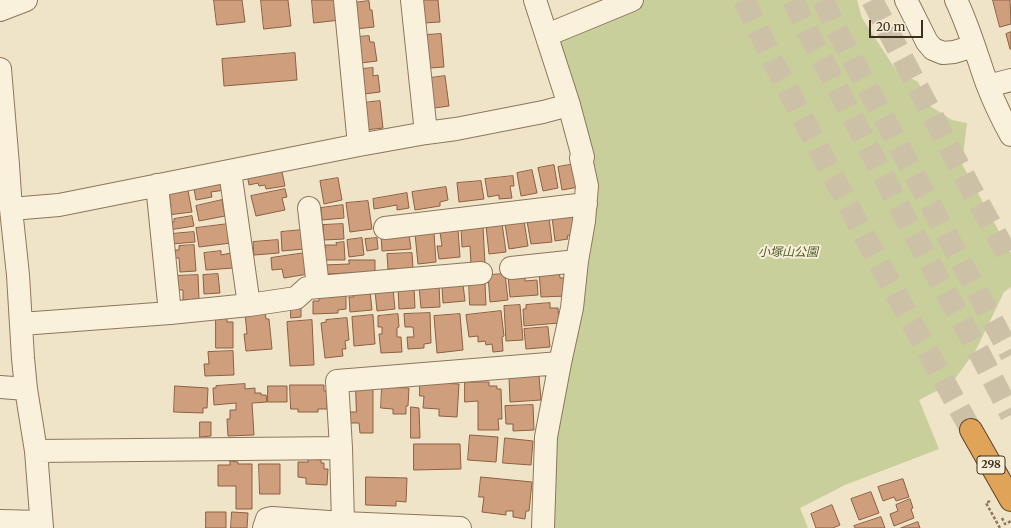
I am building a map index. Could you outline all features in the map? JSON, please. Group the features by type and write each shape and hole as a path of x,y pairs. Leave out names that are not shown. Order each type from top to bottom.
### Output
{"highway":[{"name":"298","path":"971,430 1011,500"}],"street":[{"path":"0,10 26,0"},
{"path":"345,0 359,145"},
{"path":"412,0 426,133"},
{"path":"535,0 570,105 583,157 581,158 587,186 584,221 577,261 572,308 546,437 543,528"},
{"path":"547,35 632,0"},
{"path":"906,0 927,42 933,49 943,53 948,53 974,46"},
{"path":"956,0 964,16 988,86 1011,135"},
{"path":"0,69 4,165 11,209 9,274 21,324 26,389 36,451 42,525 0,521"},
{"path":"988,86 1011,80"},
{"path":"11,209 59,205 359,145 464,128 570,105"},
{"path":"230,171 249,305"},
{"path":"157,185 170,312"},
{"path":"385,228 586,204"},
{"path":"309,208 318,287"},
{"path":"511,268 577,261"},
{"path":"21,324 249,305 296,298 307,288 481,273"},
{"path":"343,523 337,380 560,363"},
{"path":"0,387 26,389"},
{"path":"36,451 341,448"},
{"path":"264,528 267,519 272,518 343,523 460,528"}],"path":[{"path":"1005,524 1011,521"}],"green space":[{"name":"小塚山公園","path":"645,0 857,0 862,18 896,70 918,82 930,106 952,120 967,123 962,164 1011,253 1011,287 1004,292 976,350 952,383 919,400 939,449 845,485 800,508 808,528 551,528 555,440 584,296 595,221 554,40 561,34"}],"building":[{"path":"214,0 242,0 245,22 217,25"},
{"path":"261,0 288,0 291,26 264,29"},
{"path":"312,0 338,0 340,20 314,23"},
{"path":"422,0 438,0 440,22 424,23"},
{"path":"993,0 1010,0 1011,24 1000,27"},
{"path":"369,1 370,10 372,10 374,27 355,29 353,3"},
{"path":"1011,32 1011,49 1010,49 1006,34"},
{"path":"441,34 444,67 429,68 426,35"},
{"path":"369,36 370,42 374,42 377,61 361,63 358,37"},
{"path":"295,53 297,80 224,86 222,59"},
{"path":"373,68 373,76 378,75 380,92 364,94 361,69"},
{"path":"445,76 449,106 434,108 430,78"},
{"path":"380,101 383,128 366,130 363,103"},
{"path":"575,164 579,187 562,190 558,167"},
{"path":"554,165 558,188 543,191 538,168"},
{"path":"281,167 285,186 266,189 265,185 259,186 258,183 249,185 247,174"},
{"path":"532,170 537,193 521,196 517,173"},
{"path":"513,176 514,186 510,186 512,198 499,199 499,195 488,197 485,179"},
{"path":"338,178 342,200 324,204 320,181"},
{"path":"481,181 484,199 459,202 457,183"},
{"path":"224,182 225,190 211,192 212,197 196,200 193,183"},
{"path":"187,185 192,212 168,215 166,206 171,206 169,192"},
{"path":"446,187 448,200 440,202 440,206 415,210 412,192"},
{"path":"285,189 287,197 282,198 285,210 256,216 251,196"},
{"path":"407,193 409,208 397,210 397,205 374,209 373,199"},
{"path":"222,200 225,216 199,221 196,206"},
{"path":"368,201 372,229 350,232 346,203"},
{"path":"343,205 344,218 322,220 321,208"},
{"path":"576,214 579,234 567,236 568,239 555,241 552,217"},
{"path":"192,216 194,226 169,230 168,223 174,222 174,219"},
{"path":"549,218 552,242 531,244 527,221"},
{"path":"524,221 528,246 509,249 505,224"},
{"path":"502,223 506,252 489,254 486,226"},
{"path":"228,224 231,243 199,247 196,228"},
{"path":"343,224 344,239 324,240 323,225"},
{"path":"483,227 485,264 471,265 470,246 462,247 461,228"},
{"path":"302,230 304,249 282,251 281,232"},
{"path":"458,230 460,257 439,259 437,246 442,246 440,232"},
{"path":"194,232 195,242 172,244 171,234"},
{"path":"434,233 436,262 418,264 415,234"},
{"path":"409,234 411,249 382,251 381,236"},
{"path":"362,238 364,255 349,257 347,240"},
{"path":"377,238 378,249 367,251 365,239"},
{"path":"278,240 279,253 254,255 253,242"},
{"path":"344,242 345,260 325,260 322,249 326,248 325,245 337,245 336,243"},
{"path":"194,245 196,271 180,272 179,258 175,258 174,250 179,250 179,246"},
{"path":"221,251 221,255 231,253 233,268 206,270 204,253"},
{"path":"305,253 308,274 284,278 282,269 272,270 271,258"},
{"path":"412,253 413,268 388,269 387,254"},
{"path":"349,260 375,260 375,272 325,274 324,265 349,264"},
{"path":"559,270 560,278 566,278 567,296 541,297 539,271"},
{"path":"218,274 220,293 204,294 203,275"},
{"path":"505,274 508,300 490,302 488,275"},
{"path":"525,274 525,281 537,280 538,295 510,297 508,276"},
{"path":"198,275 199,299 183,300 183,290 175,290 175,276"},
{"path":"469,283 485,283 486,305 470,305"},
{"path":"463,284 465,301 443,303 442,286"},
{"path":"439,285 440,307 421,308 419,286"},
{"path":"414,287 415,308 399,309 398,288"},
{"path":"393,289 395,309 377,311 375,291"},
{"path":"370,291 372,310 350,312 349,297 354,297 354,292"},
{"path":"346,292 346,309 338,310 338,313 313,314 313,301 319,301 319,294"},
{"path":"550,303 550,308 558,308 559,323 524,326 523,309 526,309 526,305"},
{"path":"520,305 523,340 506,341 504,306"},
{"path":"291,308 301,308 301,317 291,318"},
{"path":"265,311 266,319 269,319 272,349 246,351 244,334 247,334 245,313"},
{"path":"501,311 504,336 502,337 503,351 493,352 492,344 486,345 485,341 478,342 478,336 469,337 466,315"},
{"path":"430,313 431,343 424,344 424,348 408,349 407,337 414,337 413,327 405,327 404,314"},
{"path":"398,314 399,327 397,328 397,337 401,337 402,352 381,353 379,334 382,334 382,327 378,327 378,316"},
{"path":"460,314 463,350 437,353 434,316"},
{"path":"373,315 375,344 354,346 352,317"},
{"path":"216,317 227,317 227,322 233,322 233,348 216,348"},
{"path":"347,318 349,340 345,341 346,349 342,349 343,356 325,358 321,323 326,322 326,320"},
{"path":"312,320 314,365 290,366 287,322"},
{"path":"548,327 550,347 526,349 524,329"},
{"path":"233,351 234,375 205,376 204,364 209,364 208,352"},
{"path":"539,376 541,400 510,402 509,377"},
{"path":"420,382 459,384 457,417 439,416 439,409 423,408 424,396 420,396"},
{"path":"465,382 489,382 489,386 497,386 497,389 501,389 502,419 498,419 499,430 478,430 478,401 465,402"},
{"path":"245,384 245,389 255,388 255,393 266,395 267,402 252,403 254,435 228,436 227,419 230,419 230,410 236,410 236,403 214,405 213,388 216,388 216,386"},
{"path":"290,385 324,385 324,391 327,391 327,409 318,409 318,412 298,412 298,409 291,409"},
{"path":"175,386 208,388 207,408 203,408 203,413 174,412"},
{"path":"268,386 287,386 287,402 268,402"},
{"path":"382,387 409,388 406,414 393,414 393,409 381,408"},
{"path":"356,389 373,389 373,433 360,433 359,423 350,423 350,412 356,412"},
{"path":"533,405 534,430 513,431 513,424 506,424 505,406"},
{"path":"411,407 419,408 420,438 411,438"},
{"path":"200,422 211,422 211,436 200,437"},
{"path":"470,435 498,437 496,462 468,460"},
{"path":"505,438 533,441 531,465 503,463"},
{"path":"414,444 460,444 461,469 414,470"},
{"path":"308,459 321,460 321,463 324,463 324,469 328,469 327,485 306,484 306,478 298,477 298,462 308,462"},
{"path":"230,461 238,462 238,464 252,464 252,509 236,509 236,486 218,486 218,465 230,465"},
{"path":"259,464 280,464 280,494 260,494"},
{"path":"366,477 407,478 406,502 396,501 396,506 366,505"},
{"path":"481,477 532,482 529,511 526,511 525,519 513,517 513,511 506,511 506,515 482,512 484,497 479,497"},
{"path":"903,479 909,497 896,501 894,497 883,501 878,487"},
{"path":"871,492 879,513 859,520 851,499"},
{"path":"910,499 914,518 894,526 890,514 898,511 896,505"},
{"path":"832,505 840,525 833,528 816,528 811,514"},
{"path":"206,512 226,512 226,528 206,528"},
{"path":"232,512 248,513 247,528 231,528"},
{"path":"881,517 885,528 855,528 854,526"},
{"path":"918,522 920,528 901,528"}],"tunnel":[{"path":"744,0 776,67 867,241 971,430"},
{"path":"793,0 811,38 909,225 981,356 1011,415"},
{"path":"823,0 834,25 1011,355"},
{"path":"872,0 971,189 1011,261"}]}
